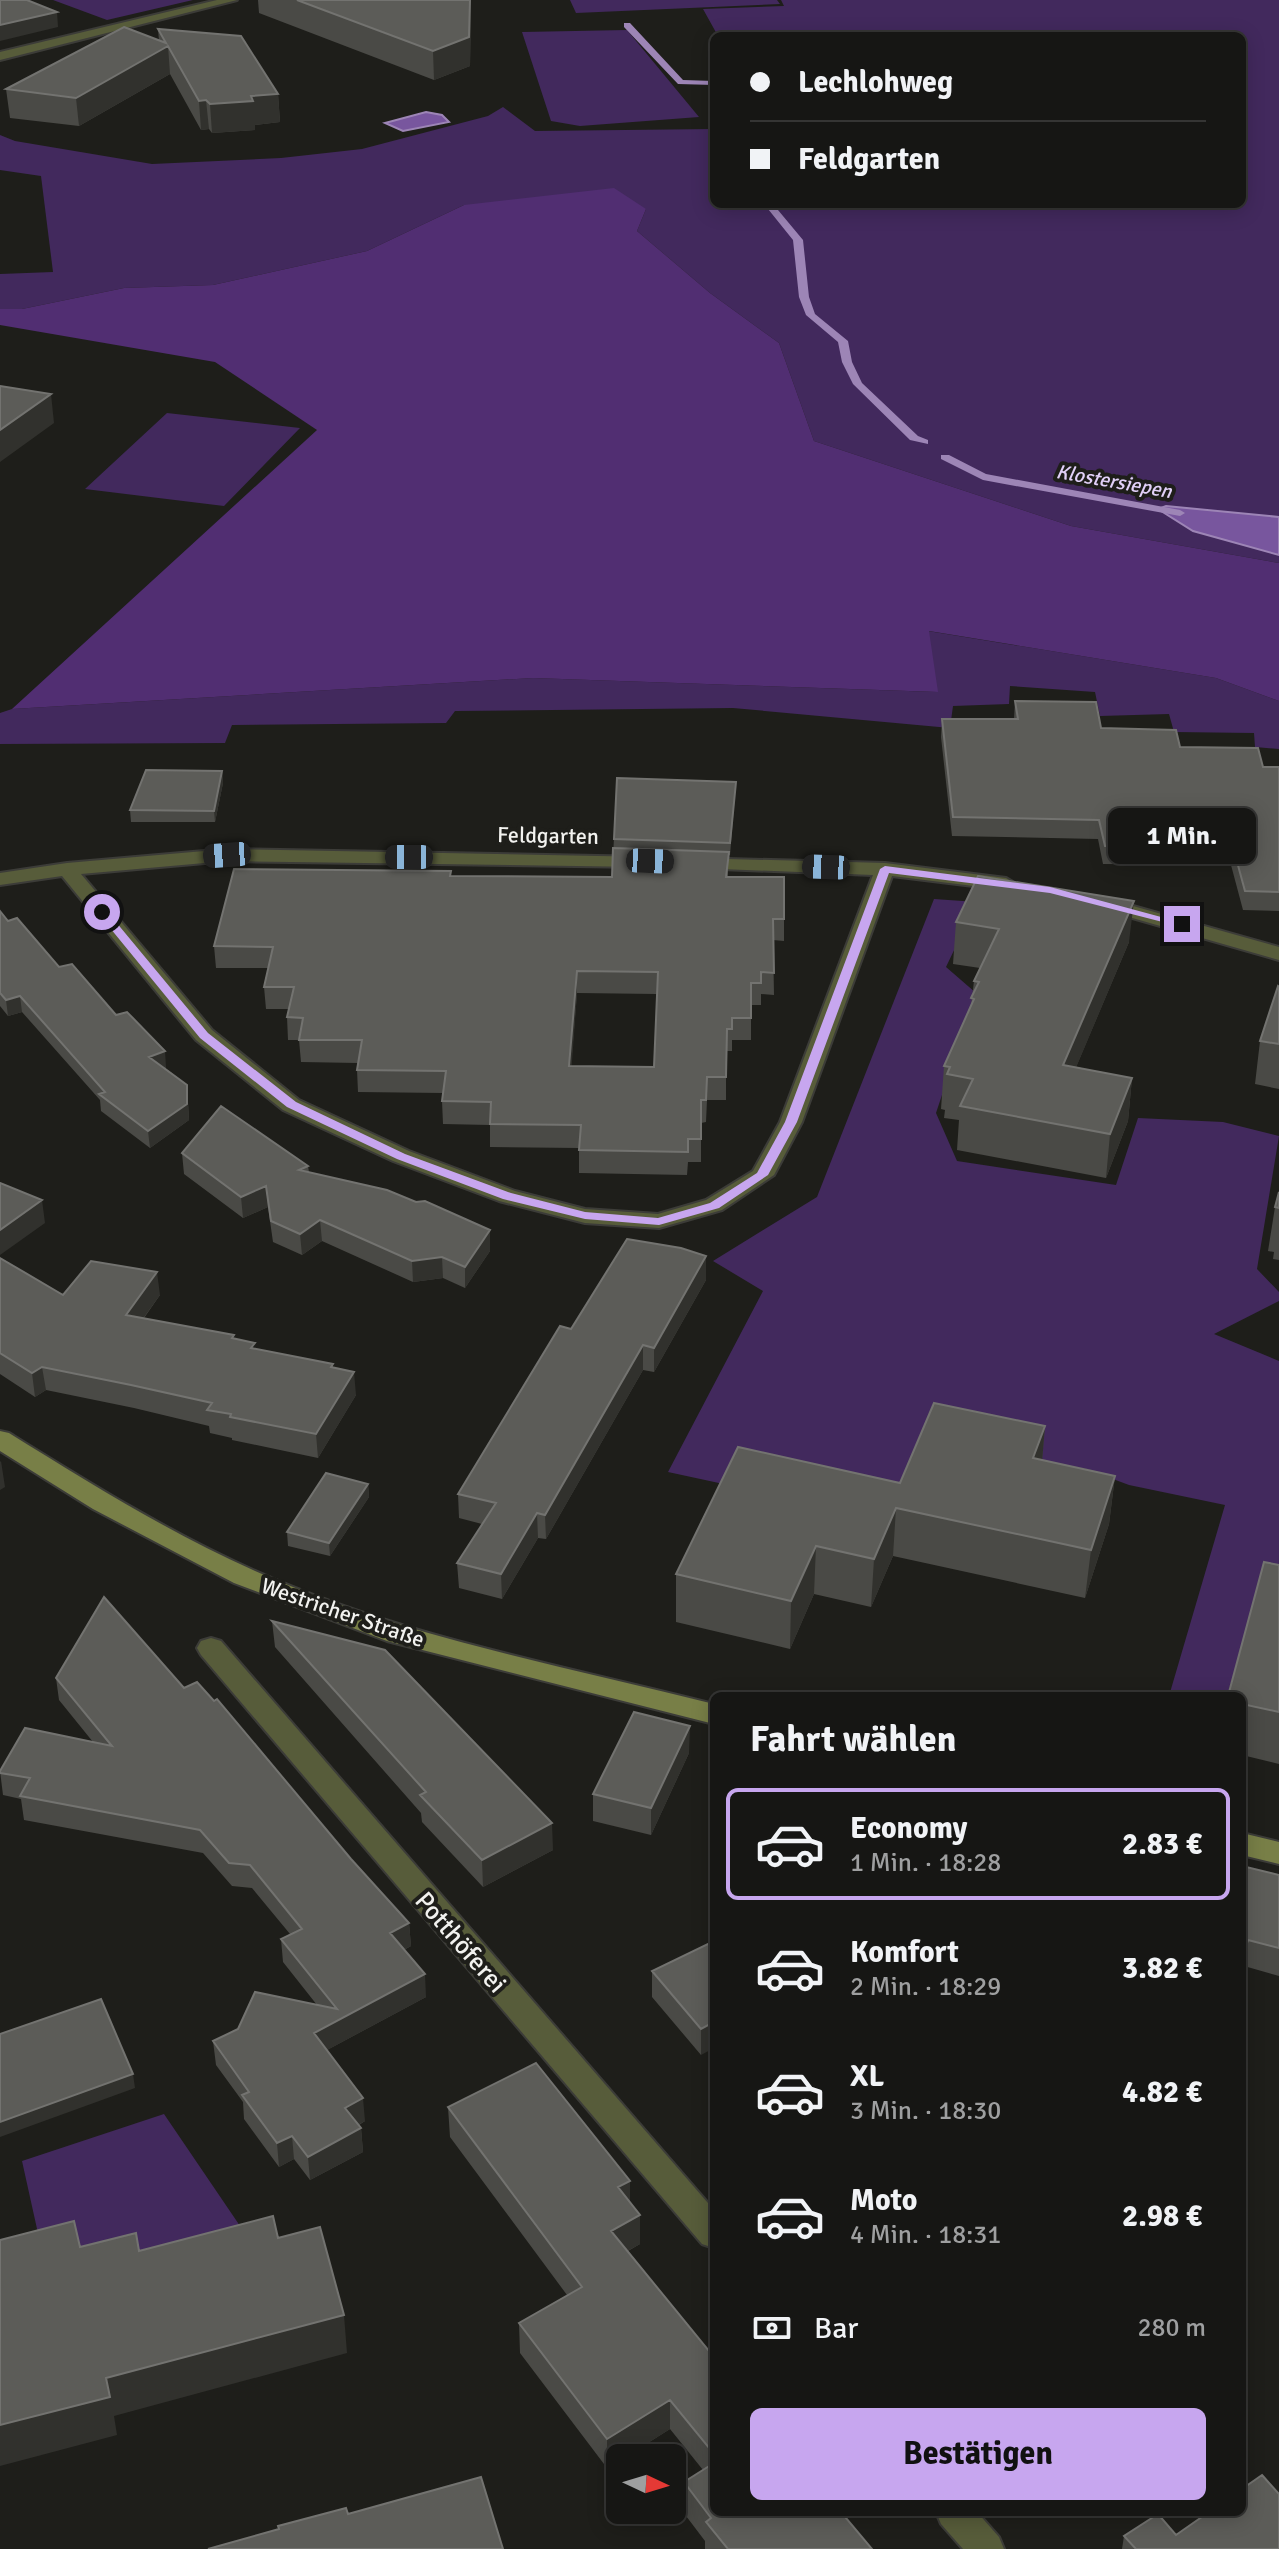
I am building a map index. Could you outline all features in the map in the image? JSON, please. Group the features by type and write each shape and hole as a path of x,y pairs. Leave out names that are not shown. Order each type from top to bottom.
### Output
{"street":[{"path":"0,56 231,0"},
{"name":"Feldgarten","path":"0,879 67,869 243,855 592,859 885,869 1020,886"},
{"path":"67,869 204,1035 291,1105 401,1156 507,1196 585,1216 659,1221 714,1205 762,1175 791,1122 885,869"},
{"path":"1078,897 1162,918 1279,954"},
{"name":"Westricher Straße","path":"0,1439 102,1503 259,1583 397,1634 710,1713"},
{"name":"Potthöferei","path":"211,1648 710,2229"},
{"path":"1246,1845 1279,1853"},
{"path":"957,2516 986,2549"}],"shaded area":[{"path":"53,0 193,0 107,20"},
{"path":"570,0 777,0 780,4 576,13"},
{"path":"781,0 1279,0 1279,563 1071,526 814,441 779,343 710,293 637,231 646,209 464,205 367,251 213,285 124,288 22,309 0,309 0,274 53,272 41,176 0,170 0,135 15,141 152,164 281,158 362,149 488,116 503,107 535,131 710,129 710,208 1246,208 1246,32 716,32 703,9 784,6"},
{"path":"627,30 699,117 580,126 551,121 522,32"},
{"path":"426,112 442,115 449,122 403,131 385,123"},
{"path":"614,188 646,209 637,231 710,293 779,343 814,441 1071,526 1279,563 1279,701 1216,678 929,631 938,692 533,678 12,709 317,430 215,362 0,325 0,309 22,309 124,288 213,285 367,251 464,205"},
{"path":"167,413 300,428 224,506 85,489"},
{"path":"1166,506 1279,517 1279,555 1193,531 1158,509"},
{"path":"928,631 1216,678 1279,701 1279,749 1255,747 1254,733 1174,732 1169,714 1100,716 1095,692 1010,686 1009,704 953,706 950,728 733,708 455,711 446,723 232,725 225,743 0,744 0,713 12,709 533,678 937,692"},
{"path":"934,899 977,902 946,967 976,993 936,1113 957,1161 1116,1185 1138,1118 1223,1122 1279,1136 1257,1269 1279,1292 1279,1301 1214,1334 1279,1361 1279,1607 1255,1603 1228,1692 1170,1692 1225,1505 1129,1485 1086,1469 929,1441 889,1520 668,1472 763,1291 713,1261 817,1197"},
{"path":"164,2114 259,2254 45,2265 22,2161"}],"building":[{"path":"0,0 27,0 57,12 0,25"},
{"path":"297,0 470,0 469,37 433,51"},
{"path":"124,27 166,43 158,29 241,36 278,94 251,96 253,101 210,104 206,100 199,101 168,46 76,98 6,89"},
{"path":"0,386 51,394 0,430"},
{"path":"1015,701 1096,702 1101,728 1176,730 1180,747 1258,748 1263,767 1279,767 1279,892 1245,891 1233,847 1105,846 1099,820 953,817 942,719 1018,719"},
{"path":"146,770 222,771 214,811 130,810"},
{"path":"617,778 736,782 730,843 614,839"},
{"path":"613,848 729,852 726,877 784,877 784,919 773,919 774,973 761,972 761,983 751,983 751,1018 732,1018 732,1029 727,1029 726,1077 707,1077 706,1100 701,1100 701,1139 688,1139 688,1152 579,1150 581,1125 490,1124 491,1102 442,1101 446,1071 357,1070 362,1040 299,1040 303,1018 287,1017 294,987 264,987 273,947 214,946 234,869 451,871 450,876 612,877","holes":["577,971 658,972 654,1067 569,1066"]},
{"path":"978,876 1134,901 1063,1065 1132,1078 1110,1134 960,1106 973,1079 947,1074 950,1067 944,1066 974,999 971,998 979,982 974,981 999,929 956,922"},
{"path":"0,911 8,921 17,918 59,967 72,964 116,1015 127,1012 165,1051 149,1057 187,1085 187,1104 148,1131 99,1094 105,1092 20,996 6,1000 0,993"},
{"path":"1279,987 1279,1044 1260,1041"},
{"path":"221,1106 308,1166 299,1170 387,1190 416,1202 425,1201 490,1230 465,1267 442,1257 412,1261 320,1220 300,1234 271,1221 266,1186 241,1197 182,1153"},
{"path":"0,1183 42,1200 0,1230"},
{"path":"627,1239 681,1248 706,1256 654,1348 643,1345 545,1515 537,1513 501,1574 457,1563 496,1503 458,1494 560,1326 571,1329"},
{"path":"0,1258 63,1295 91,1261 157,1272 126,1315 234,1335 232,1338 255,1343 251,1348 333,1364 331,1367 354,1372 316,1434 230,1417 231,1414 207,1410 212,1403 131,1385 42,1367 32,1373 0,1353"},
{"path":"934,1403 1045,1426 1033,1458 1115,1476 1091,1550 896,1508 874,1559 816,1546 791,1601 676,1574 738,1447 900,1483"},
{"path":"326,1473 368,1484 329,1543 287,1532"},
{"path":"1264,1562 1279,1565 1279,1712 1246,1705 1246,1692 1229,1692"},
{"path":"104,1597 184,1688 197,1682 214,1701 217,1699 409,1923 390,1933 425,1974 314,2033 363,2098 345,2108 361,2128 308,2157 292,2136 277,2143 242,2095 249,2092 213,2041 238,2029 255,1992 337,2009 281,1939 302,1929 250,1865 229,1863 200,1830 20,1796 30,1778 0,1773 25,1728 112,1746 56,1678"},
{"path":"272,1621 385,1650 552,1823 482,1860 420,1795 426,1792"},
{"path":"634,1712 690,1726 651,1808 593,1794"},
{"path":"1246,1867 1279,1875 1279,1948 1248,1940 1246,1947"},
{"path":"710,1943 710,2024 701,2029 652,1971"},
{"path":"101,1999 133,2074 0,2122 0,2034"},
{"path":"536,2063 630,2181 618,2187 640,2215 611,2231 710,2352 710,2449 670,2400 607,2439 519,2323 582,2287 448,2107"},
{"path":"273,2216 278,2238 320,2227 344,2315 106,2378 110,2397 0,2425 0,2240 74,2221 80,2247 136,2233 139,2251"},
{"path":"710,2466 710,2516 844,2516 872,2549 728,2549 706,2522 711,2518 686,2485 686,2481"},
{"path":"1262,2475 1279,2494 1279,2549 1136,2549 1124,2536 1155,2516 1160,2516 1176,2535 1203,2516 1246,2516 1246,2486"},
{"path":"481,2477 503,2549 208,2549 346,2508 348,2514"}],"waterway":[{"name":"Klostersiepen","path":"627,25 681,82 710,83"},
{"name":"Klostersiepen","path":"771,208 798,240 804,297 811,315 843,341 847,362 858,384 914,438 924,442"},
{"name":"Klostersiepen","path":"945,457 983,477 1180,513"}],"route":[{"path":"102,912 204,1035 291,1105 401,1156 507,1196 585,1216 659,1221 714,1205 762,1175 791,1122 885,869 1050,890 1182,924"}]}
